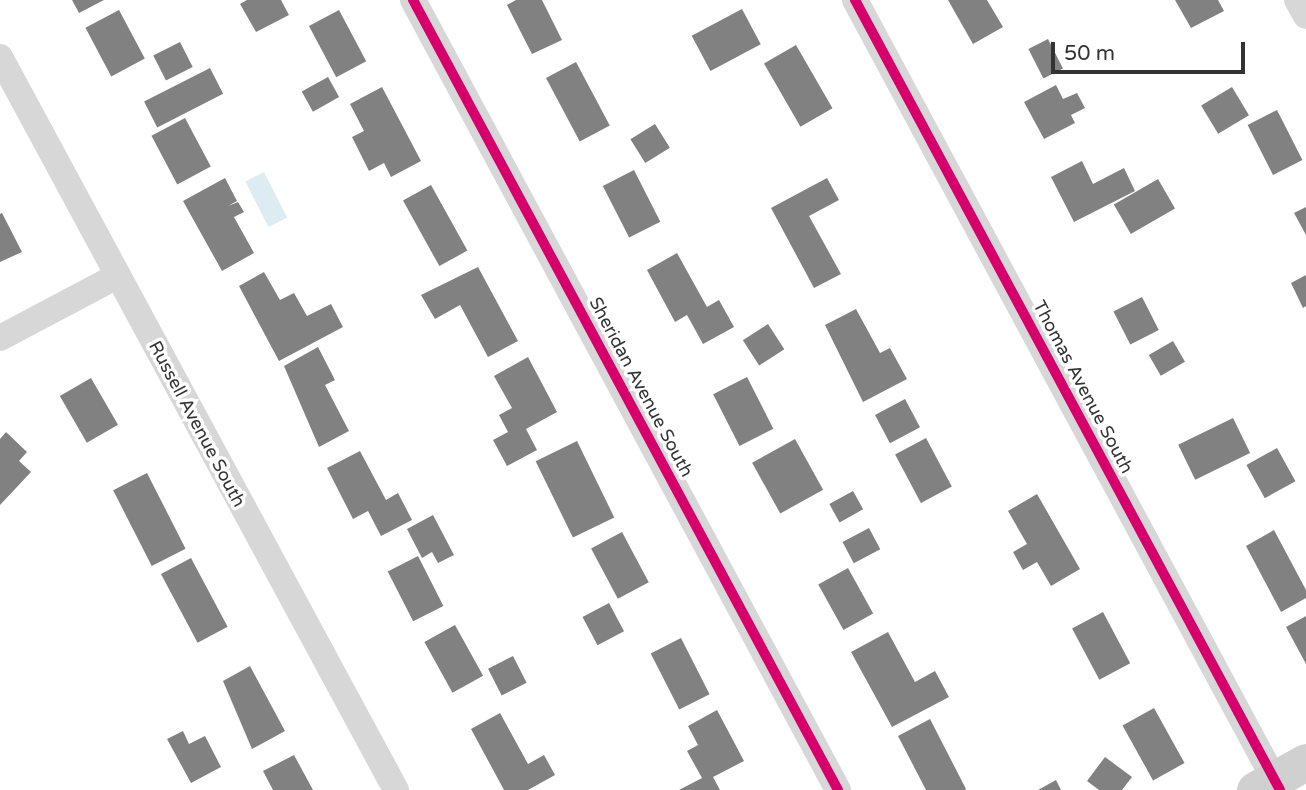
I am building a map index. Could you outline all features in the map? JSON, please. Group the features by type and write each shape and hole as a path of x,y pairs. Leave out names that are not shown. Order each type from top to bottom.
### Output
{"street":[{"name":"Sheridan Avenue South","path":"413,0 838,790"},
{"name":"Thomas Avenue South","path":"855,0 1270,786"},
{"path":"1297,0 1306,16"},
{"name":"Russell Avenue South","path":"0,57 396,790"},
{"path":"0,338 117,276"},
{"path":"1270,786 1306,762"}],"shaded area":[{"path":"264,172 287,217 268,227 245,182"}],"building":[{"path":"72,0 104,0 79,13"},
{"path":"247,0 281,0 289,15 256,32 240,4"},
{"path":"516,0 542,0 562,40 532,54 507,5"},
{"path":"948,0 987,0 1003,27 973,44"},
{"path":"1175,0 1218,0 1224,11 1191,28"},
{"path":"742,9 761,44 710,71 692,36"},
{"path":"119,10 145,59 111,76 85,28"},
{"path":"339,10 366,61 336,77 309,26"},
{"path":"1048,39 1063,68 1043,78 1028,49"},
{"path":"180,42 193,67 166,81 153,56"},
{"path":"796,45 832,108 800,127 764,64"},
{"path":"576,62 610,126 580,142 546,78"},
{"path":"210,68 223,94 157,127 144,102"},
{"path":"328,77 339,97 313,112 302,92"},
{"path":"1056,85 1063,99 1077,93 1085,108 1071,115 1075,123 1044,139 1024,102"},
{"path":"382,87 421,161 391,177 384,163 369,171 352,137 364,131 350,104"},
{"path":"1232,87 1249,115 1218,134 1201,106"},
{"path":"1277,110 1302,160 1273,175 1248,125"},
{"path":"185,118 211,167 177,184 151,136"},
{"path":"655,124 670,148 645,163 630,139"},
{"path":"1082,161 1093,184 1124,168 1135,191 1074,222 1051,177"},
{"path":"634,170 660,222 629,238 603,186"},
{"path":"225,178 237,201 228,206 238,202 244,212 234,217 254,253 222,271 183,201"},
{"path":"827,178 839,200 809,216 841,274 814,288 771,208"},
{"path":"1158,179 1175,208 1131,234 1114,204"},
{"path":"431,185 467,251 439,266 403,201"},
{"path":"1306,207 1306,235 1294,213"},
{"path":"2,213 22,252 0,262 0,214"},
{"path":"677,253 707,307 719,300 734,327 703,344 687,315 675,322 647,270"},
{"path":"478,267 518,341 488,357 460,305 435,319 421,295"},
{"path":"264,272 280,300 294,293 307,316 331,304 343,327 279,361 239,286"},
{"path":"1306,275 1306,306 1303,308 1291,283"},
{"path":"1142,297 1159,330 1130,344 1113,312"},
{"path":"856,309 880,353 890,348 907,379 863,402 825,325"},
{"path":"768,324 784,349 759,365 743,340"},
{"path":"1173,341 1185,362 1161,376 1149,355"},
{"path":"318,347 335,380 325,385 349,431 319,447 284,366"},
{"path":"528,357 557,412 526,429 537,450 507,466 493,440 508,432 499,415 512,408 494,376"},
{"path":"747,377 773,429 739,446 713,394"},
{"path":"91,378 118,425 87,443 60,396"},
{"path":"905,399 920,427 890,443 875,415"},
{"path":"1233,418 1250,453 1195,480 1178,445"},
{"path":"6,432 27,452 19,461 31,472 0,505 0,439"},
{"path":"926,438 952,487 921,503 895,454"},
{"path":"795,439 823,490 780,513 752,463"},
{"path":"577,441 614,517 573,538 536,461"},
{"path":"1277,448 1295,481 1265,498 1246,465"},
{"path":"360,451 386,500 398,493 412,520 381,536 368,511 353,519 327,468"},
{"path":"147,473 186,549 152,566 113,490"},
{"path":"853,491 863,509 840,522 829,504"},
{"path":"1037,494 1080,569 1051,586 1037,562 1023,570 1013,552 1027,544 1008,511"},
{"path":"433,515 454,555 438,563 432,552 422,558 407,529"},
{"path":"869,528 880,549 854,563 843,542"},
{"path":"1274,530 1306,590 1306,598 1281,612 1246,546"},
{"path":"622,532 649,582 618,599 591,548"},
{"path":"418,556 443,606 413,621 388,571"},
{"path":"191,558 228,627 198,643 161,574"},
{"path":"848,568 873,613 843,630 818,584"},
{"path":"609,603 624,631 598,645 583,617"},
{"path":"1103,612 1130,663 1099,680 1072,628"},
{"path":"1306,616 1306,664 1286,627"},
{"path":"455,625 483,676 453,693 424,642"},
{"path":"888,632 915,682 935,671 949,697 892,727 851,652"},
{"path":"681,638 710,694 679,710 651,653"},
{"path":"513,656 527,683 502,695 488,669"},
{"path":"250,666 285,731 252,749 223,681"},
{"path":"1154,708 1185,763 1153,781 1123,725"},
{"path":"717,710 744,761 713,777 720,790 679,790 702,778 687,751 698,745 688,726"},
{"path":"500,713 528,764 544,755 555,775 528,790 504,790 471,729"},
{"path":"930,719 965,790 926,790 898,736"},
{"path":"183,731 189,744 205,736 221,767 191,783 167,739"},
{"path":"294,755 313,790 273,790 263,771"},
{"path":"1105,757 1132,777 1122,790 1099,790 1087,781"},
{"path":"1056,780 1061,790 1038,790"}],"cycle path":[{"path":"413,0 838,790"},
{"path":"855,0 1280,790"}]}
